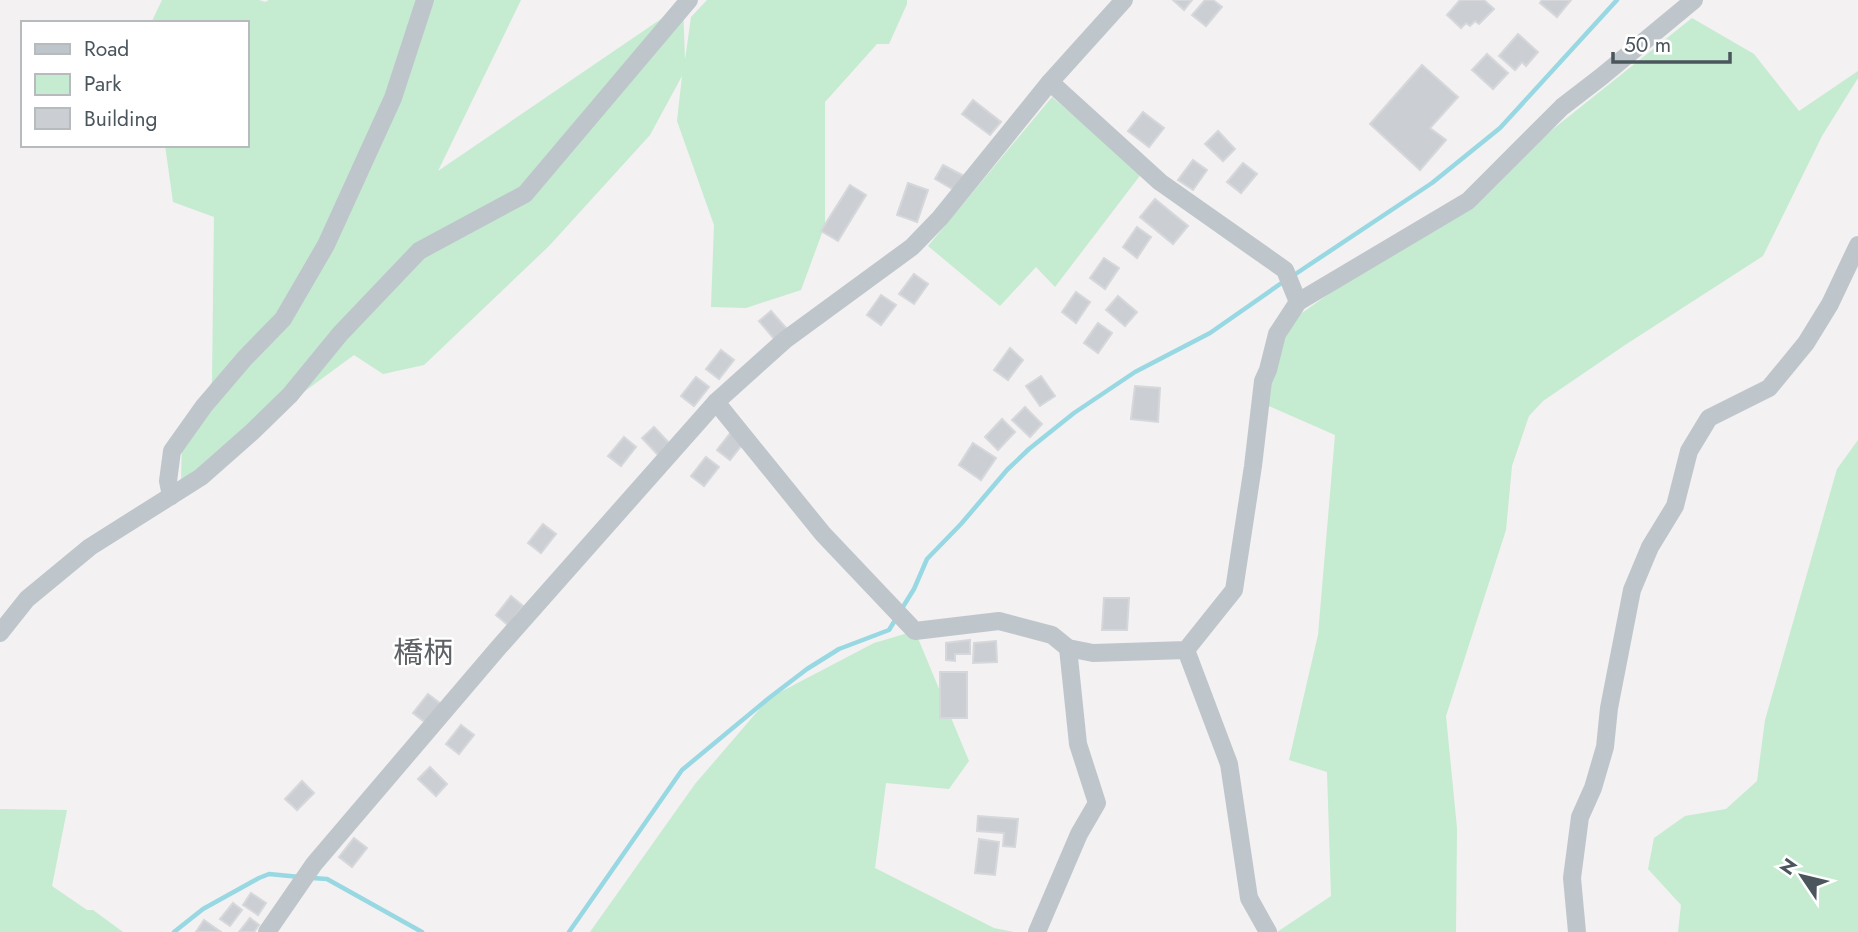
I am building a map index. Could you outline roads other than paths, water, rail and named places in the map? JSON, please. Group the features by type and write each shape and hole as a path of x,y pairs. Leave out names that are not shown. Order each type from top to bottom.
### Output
{"street":[{"path":"171,496 168,481 172,452 204,406 283,319 326,245 393,98 425,0"},
{"path":"0,633 27,599 90,547 201,477 252,432 290,395 340,334 419,251 525,194 689,0"},
{"path":"267,932 311,867 508,637 716,402 785,340 912,247 940,218 1050,82 1124,0"},
{"path":"716,402 822,534 915,631 999,621 1052,635 1068,648 1093,653 1186,650 1234,590 1263,381 1277,334 1295,295 1468,201 1562,107 1695,0"},
{"path":"1050,82 1160,182 1285,270 1295,295"},
{"path":"1577,932 1573,878 1580,817 1593,788 1605,747 1609,708 1632,590 1650,547 1675,506 1689,451 1709,418 1769,388 1806,343 1858,245"},
{"path":"1037,932 1079,834 1097,803 1078,744 1068,648"},
{"path":"1186,650 1229,764 1249,898 1268,932"}],"waterway":[{"path":"1291,277 1432,183 1500,128 1617,0"},
{"path":"901,610 927,559 1029,449 1074,413 1135,372 1210,333 1283,282"},
{"path":"569,932 682,770 807,669 839,649 889,630 897,617"},
{"path":"174,932 203,909 259,878 269,874 300,877"},
{"path":"312,878 327,879 422,932"}],"district":[{"name":"橋柄","path":"423,652"}]}
